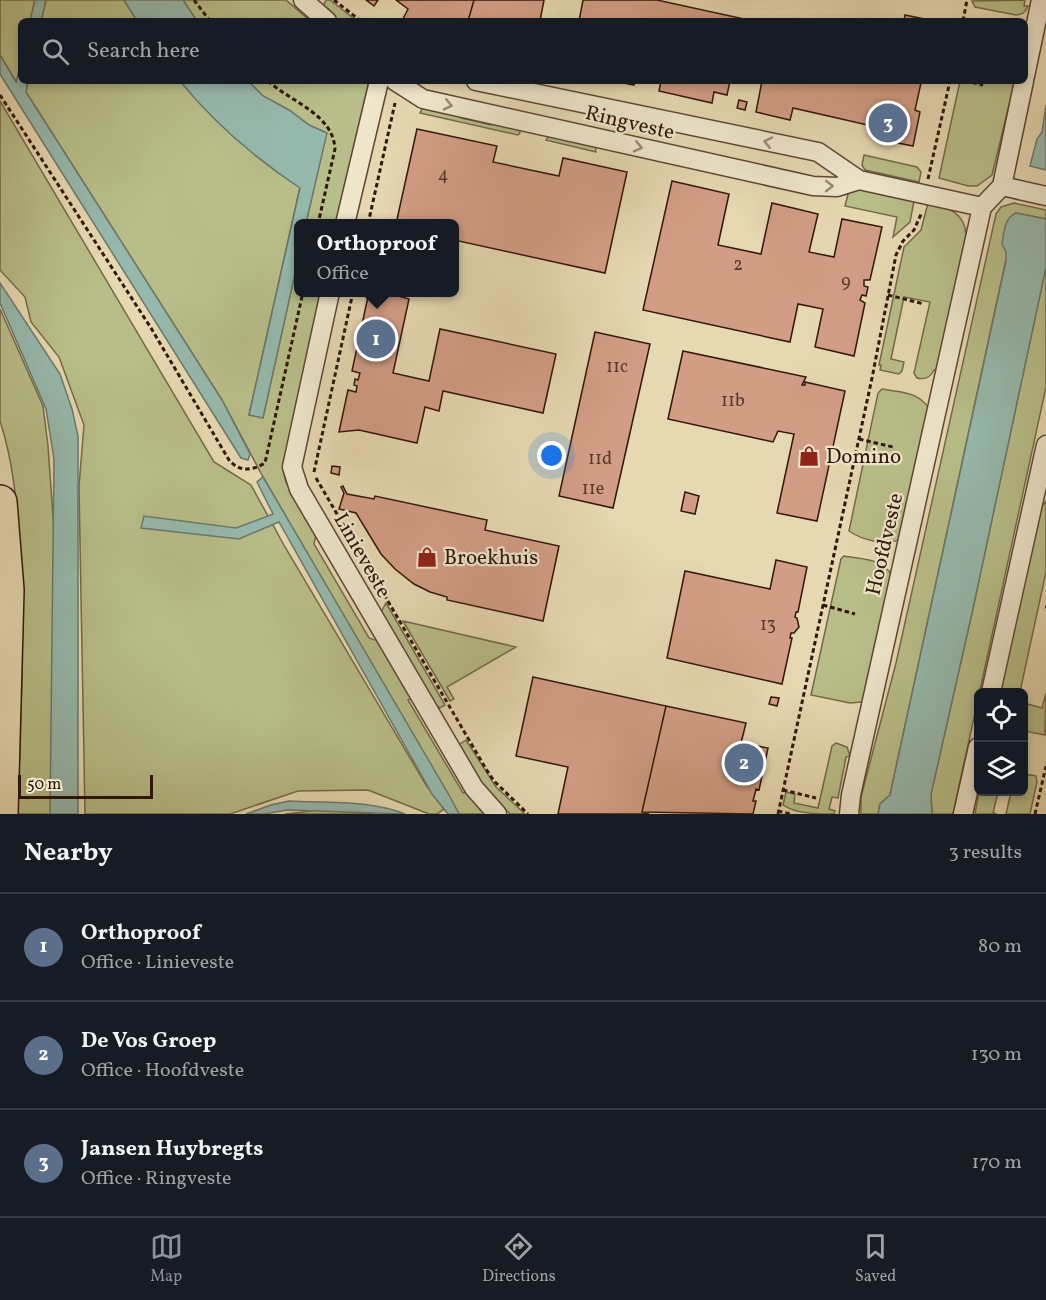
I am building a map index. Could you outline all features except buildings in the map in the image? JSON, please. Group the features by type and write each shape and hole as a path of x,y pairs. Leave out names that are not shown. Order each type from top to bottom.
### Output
{"highway":[{"path":"0,502 7,590 1,814"}],"street":[{"path":"303,0 324,18"},
{"path":"1028,62 1041,0"},
{"path":"346,219 378,84"},
{"name":"Ringveste","path":"400,84 423,99 813,186 837,187 859,180"},
{"name":"Ringveste","path":"490,84 818,152 859,180 982,207"},
{"path":"982,207 1002,186 1023,84"},
{"path":"1002,186 1046,196"},
{"name":"Hoofdveste","path":"849,814 851,795 982,207"},
{"name":"Linieveste","path":"329,297 292,467 294,478 474,788 497,814"},
{"path":"992,688 1046,445"},
{"path":"963,814 974,765"}],"path":[{"path":"194,0 208,18"},
{"path":"334,0 357,18"},
{"path":"964,18 968,0"},
{"path":"272,84 323,120 334,140 319,219"},
{"path":"369,219 398,84"},
{"path":"791,814 778,813 888,296 897,255 903,241 914,230 921,218 949,84"},
{"path":"978,84 983,85"},
{"path":"0,95 151,327 234,466 257,468 264,463 302,297"},
{"path":"888,296 924,304"},
{"path":"351,297 314,475 486,769 494,781 528,814"},
{"path":"859,440 893,447"},
{"path":"823,605 855,614"},
{"path":"1035,814 1046,766"},
{"path":"783,790 816,798"}],"green space":[{"path":"0,0 35,0 31,18 18,18 17,83 0,55"},
{"path":"46,0 124,0 135,18 42,18"},
{"path":"183,0 286,0 307,18 195,18"},
{"path":"326,0 330,0 353,18 336,18 323,6"},
{"path":"1025,0 1024,6 1028,6 1026,10 1016,15 975,7 972,1"},
{"path":"27,84 183,84 236,138 300,187 249,415 263,417 294,278 294,297 322,297 284,474 286,482 316,535 314,544 369,638 378,641 412,698 408,700 463,793 467,792 487,814 459,814 263,477 222,400 26,92"},
{"path":"251,84 368,84 339,219 307,219 326,133 263,96"},
{"path":"959,84 1014,84 992,175 977,186 968,186 939,178"},
{"path":"0,101 214,462 251,485 285,547 426,785 444,809 437,814 429,814 368,790 298,791 230,814 85,814 79,486 84,425 59,357 31,322 25,297 0,270"},
{"path":"426,107 461,115 461,118 491,125 493,122 519,129 520,133 518,135 420,113"},
{"path":"550,135 595,145 596,152 546,140"},
{"path":"864,155 917,167 921,172 919,182 865,170 862,165"},
{"path":"855,188 914,201 910,222 893,237 897,217 845,206 848,194 841,193"},
{"path":"928,203 942,206 959,216 965,227 966,235 937,370 934,370 929,377 922,379 917,378 914,373 930,302 904,297 891,359 904,362 902,371 899,374 880,370 881,365 879,365 904,247 921,230"},
{"path":"1014,203 1046,210 1046,219 1016,213 890,795 880,804 878,814 861,814 861,797 896,663 996,214 1001,207"},
{"path":"1046,267 1046,387 980,688 974,688 974,718 953,814 932,814 931,794"},
{"path":"0,309 43,406 48,446 56,560 60,814 18,814 22,678 21,577 14,482 0,421"},
{"path":"882,389 904,392 916,397 922,400 932,412 903,537 890,542 868,540 849,531 878,393"},
{"path":"1046,501 1046,572 1021,688 998,688 1040,509"},
{"path":"844,556 873,561 885,567 894,579 870,694 861,702 850,703 811,695 841,559"},
{"path":"386,603 445,705 440,708 434,705 381,612"},
{"path":"403,621 516,647 447,687 454,699 450,701"},
{"path":"1046,693 1045,735 1028,732 1028,704 1042,708"},
{"path":"466,740 496,787 525,814 510,814 481,784 459,748 460,744"},
{"path":"836,743 847,747 850,756 846,757 838,798 832,797 829,809 835,811 834,814 801,812 783,805 786,792 795,794 794,803 818,808 832,746"},
{"path":"1028,775 1036,776 1037,782 1030,814 1006,814 1010,796 1028,796"},
{"path":"978,796 997,796 993,813 997,814 975,814"},
{"path":"321,810 374,814 285,814"}],"water":[{"path":"35,0 46,0 42,18 31,18"},
{"path":"124,0 183,0 195,18 135,18"},
{"path":"0,55 16,82 18,74 18,84 27,84 26,92 222,400 250,454 248,460 241,458 0,74"},
{"path":"183,84 251,84 263,96 289,110 309,125 327,133 307,219 294,219 294,278 263,418 249,415 300,188 267,165 207,111"},
{"path":"1046,105 1046,170 1030,166 1037,139 1042,132"},
{"path":"1016,213 1046,219 1046,267 931,794 932,814 878,814 880,804 890,795 1006,261 1006,252 1002,244 1004,231 1009,218"},
{"path":"0,283 60,374 78,436 78,814 50,814 54,459 46,409 0,303"},
{"path":"263,477 459,814 448,814 432,794 279,522 239,539 141,528 144,516 236,528 273,514 257,482"},
{"path":"289,801 363,804 405,814 287,810 246,814"}],"place":[{"name":"Jansen Huybregts","path":"888,123"},
{"name":"Orthoproof","path":"376,339"},
{"name":"Domino","path":"809,456"},
{"name":"Broekhuis","path":"427,557"},
{"name":"De Vos Groep","path":"744,763"}]}
